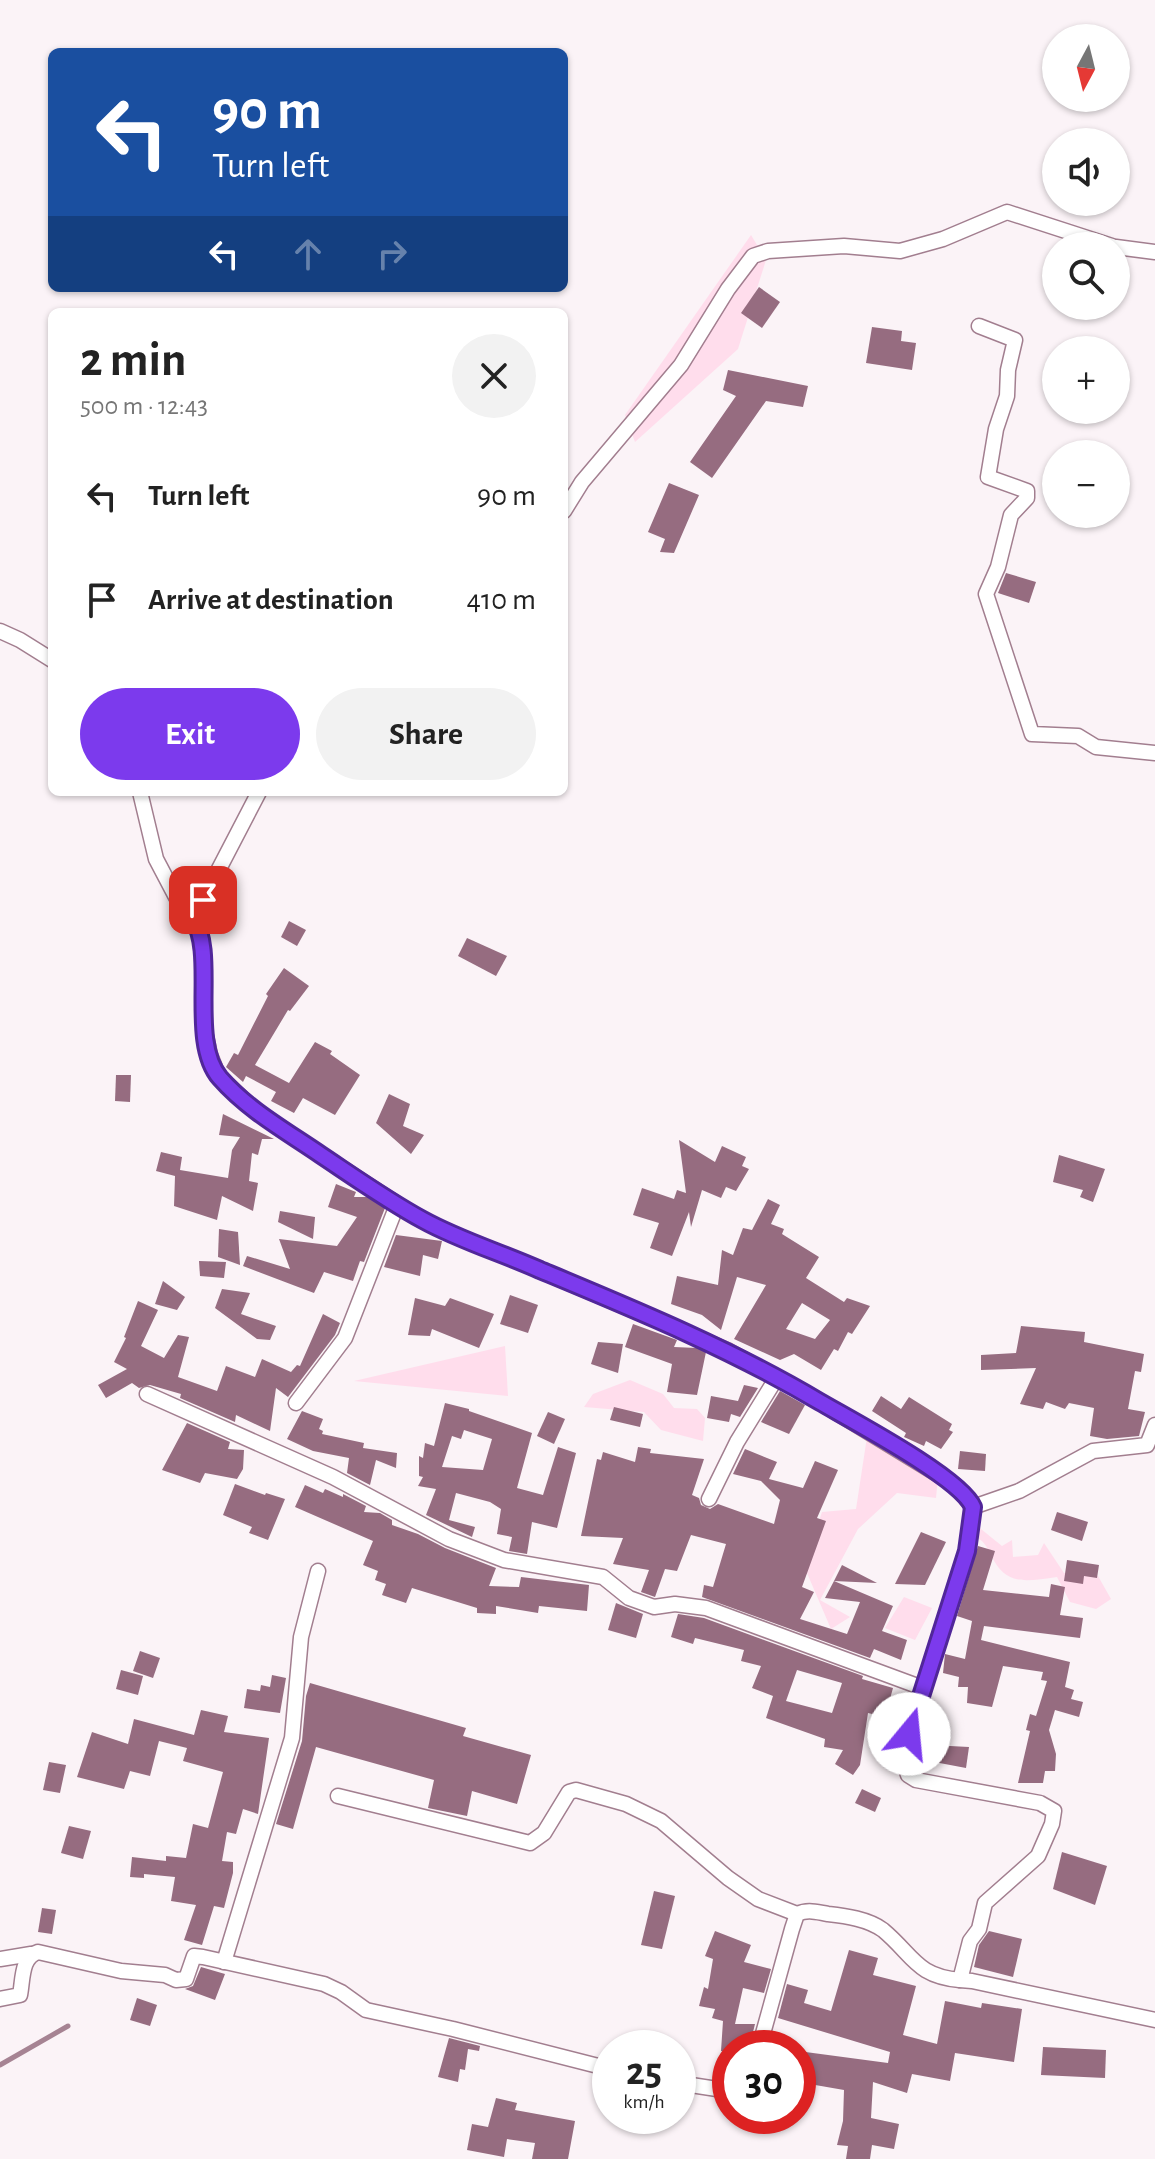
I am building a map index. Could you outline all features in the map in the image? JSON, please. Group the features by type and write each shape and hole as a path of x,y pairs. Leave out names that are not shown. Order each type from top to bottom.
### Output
{"street":[{"path":"568,505 582,482 681,365 728,289 753,256 768,251 844,246 900,251 943,239 1007,212 1068,232"},
{"path":"1130,249 1155,252"},
{"path":"979,326 1015,340 1008,370 1007,396 996,429 988,477 1027,491 1027,498 1011,515 998,567 986,594 1032,734 1078,736 1096,747 1155,753"},
{"path":"0,631 48,658"},
{"path":"141,796 156,859 176,897 199,928 204,1027 210,1055 218,1075 258,1113 425,1222 727,1350 930,1468 971,1500 973,1507 967,1551 902,1756 908,1775 916,1780 1040,1803 1054,1811 1052,1824 1038,1856 985,1903 979,1929 970,1941 960,1980"},
{"path":"191,916 257,796"},
{"path":"296,1403 345,1338 397,1205"},
{"path":"709,1499 737,1442 777,1377"},
{"path":"147,1394 333,1477 463,1544 504,1560 603,1577 629,1598 654,1607 675,1604 706,1608 923,1688"},
{"path":"973,1507 1019,1491 1093,1451 1147,1445 1155,1425"},
{"path":"224,1962 292,1738 301,1637 318,1571"},
{"path":"338,1796 530,1843 544,1833 569,1792 576,1790 626,1804 661,1821 728,1878 758,1899 797,1914 807,1910 853,1917 880,1928 924,1971 940,1978 972,1981 1155,2020"},
{"path":"764,2030 797,1914"},
{"path":"0,1959 38,1952 121,1971 165,1975 182,1980 186,1979 194,1956 324,1984 366,2010 592,2064"},
{"path":"0,1999 20,1995 27,1959 31,1954"}],"shaded area":[{"path":"751,235 766,260 738,349 635,442 625,415"},
{"path":"505,1346 508,1396 354,1381"},
{"path":"630,1380 663,1394 674,1408 697,1409 705,1418 703,1441 661,1430 644,1412 584,1407 593,1394"},
{"path":"867,1437 938,1477 936,1498 897,1493 858,1529 820,1600 850,1617 831,1629 804,1566 822,1512 856,1509"},
{"path":"976,1525 1002,1546 1012,1540 1013,1557 1038,1555 1044,1543 1064,1573 1098,1576 1111,1599 1096,1609 1070,1602 1057,1577 1018,1580 1010,1577 974,1536"},
{"path":"904,1597 932,1608 915,1640 885,1628"}],"building":[{"path":"759,287 780,302 762,328 741,313"},
{"path":"872,327 902,331 901,341 916,343 912,370 866,363"},
{"path":"728,370 808,386 803,407 766,401 712,478 690,462 736,396 723,390"},
{"path":"669,483 699,495 674,553 660,552 665,539 648,532"},
{"path":"1006,573 1036,582 1029,603 998,593"},
{"path":"289,921 306,930 297,946 281,937"},
{"path":"467,938 507,956 496,976 458,956"},
{"path":"284,968 309,986 288,1010 255,1065 289,1083 315,1042 332,1051 330,1054 360,1075 335,1115 303,1098 294,1113 271,1101 276,1092 246,1076 243,1082 226,1067 234,1053 238,1055 268,996 266,994"},
{"path":"116,1075 131,1075 130,1102 115,1101"},
{"path":"389,1094 410,1104 403,1126 424,1135 411,1154 376,1123"},
{"path":"223,1114 274,1139 262,1139 258,1155 252,1153 249,1181 258,1183 253,1211 222,1196 217,1220 174,1206 175,1176 156,1171 161,1152 182,1157 180,1170 228,1178 232,1150 240,1137 219,1135"},
{"path":"679,1140 715,1162 722,1146 746,1157 742,1166 749,1169 736,1191 726,1187 721,1198 702,1190 691,1227 689,1212 672,1256 650,1248 659,1223 633,1215 642,1188 674,1199 677,1190 686,1193"},
{"path":"1059,1155 1105,1169 1093,1202 1080,1197 1083,1190 1053,1182"},
{"path":"336,1184 356,1192 354,1197 369,1197 385,1208 364,1262 360,1261 353,1281 324,1272 314,1293 243,1266 247,1256 290,1269 279,1239 337,1246 357,1217 328,1207"},
{"path":"768,1199 780,1205 771,1224 784,1229 782,1234 819,1257 806,1278 844,1302 847,1298 870,1306 852,1334 848,1332 838,1351 834,1349 821,1370 794,1354 780,1360 734,1339 766,1285 737,1277 721,1330 702,1315 671,1304 677,1276 718,1285 722,1250 733,1255 743,1228 752,1230","holes":["802,1303 830,1320 815,1339 786,1329"]},
{"path":"280,1211 315,1217 313,1239 278,1222"},
{"path":"219,1229 238,1232 240,1265 218,1257"},
{"path":"396,1235 442,1241 438,1259 423,1255 420,1276 384,1267"},
{"path":"199,1261 226,1262 224,1278 200,1276"},
{"path":"163,1281 185,1297 177,1310 155,1304"},
{"path":"222,1289 250,1293 241,1314 276,1326 270,1340 257,1339 215,1308"},
{"path":"510,1295 538,1305 528,1333 500,1324"},
{"path":"415,1298 445,1306 450,1298 494,1314 479,1348 432,1329 430,1336 408,1335"},
{"path":"138,1301 158,1310 141,1346 164,1358 178,1335 189,1337 178,1377 217,1391 226,1366 255,1377 262,1359 291,1372 297,1365 300,1366 323,1314 340,1323 335,1335 288,1397 276,1388 270,1431 236,1415 235,1422 180,1398 181,1394 150,1385 139,1388 132,1383 106,1398 98,1385 127,1369 114,1362"},
{"path":"633,1324 677,1340 674,1347 697,1348 706,1352 697,1395 667,1392 672,1364 625,1347"},
{"path":"1021,1326 1085,1332 1084,1342 1144,1354 1141,1372 1135,1371 1128,1409 1145,1412 1139,1436 1107,1439 1090,1436 1094,1408 1069,1403 1065,1409 1046,1402 1043,1409 1020,1404 1036,1368 981,1370 981,1355 1016,1353"},
{"path":"598,1342 623,1344 618,1373 591,1364"},
{"path":"744,1385 758,1388 740,1417 731,1414 729,1422 707,1418 711,1396 738,1401"},
{"path":"780,1391 805,1405 789,1434 761,1422"},
{"path":"881,1396 901,1409 909,1397 952,1424 949,1430 953,1432 941,1449 926,1441 924,1446 904,1437 906,1433 872,1411"},
{"path":"445,1403 532,1433 517,1488 543,1495 558,1447 576,1453 557,1528 532,1522 527,1554 509,1551 512,1537 497,1534 501,1509 490,1502 456,1493 449,1520 475,1527 472,1537 426,1515 436,1489 418,1486 423,1477 419,1476 419,1456 423,1458 425,1443 434,1446","holes":["464,1430 492,1439 483,1470 442,1467 452,1436 461,1439"]},
{"path":"614,1407 643,1414 640,1427 610,1420"},
{"path":"302,1411 323,1419 319,1429 323,1431 322,1434 364,1443 363,1448 397,1453 396,1468 376,1460 370,1485 347,1473 349,1458 313,1451 287,1439"},
{"path":"548,1412 565,1419 554,1444 537,1436"},
{"path":"187,1423 230,1442 228,1449 244,1450 243,1469 237,1479 205,1473 200,1483 162,1470"},
{"path":"638,1447 651,1449 650,1453 704,1459 692,1495 699,1498 701,1505 710,1509 718,1504 774,1524 780,1500 761,1481 733,1474 745,1449 777,1462 769,1479 803,1488 815,1461 838,1470 817,1518 826,1521 802,1587 814,1592 800,1619 847,1634 860,1602 825,1598 834,1581 893,1606 882,1631 907,1640 901,1660 874,1649 870,1658 702,1597 704,1585 713,1587 726,1544 691,1535 677,1571 665,1569 655,1597 641,1592 649,1570 613,1564 623,1538 581,1536 597,1459 601,1460 603,1452 635,1462"},
{"path":"960,1451 986,1454 985,1471 958,1469"},
{"path":"235,1484 285,1499 268,1540 249,1533 252,1527 223,1515"},
{"path":"305,1485 323,1493 325,1489 343,1497 343,1494 366,1506 364,1512 380,1513 392,1520 392,1525 496,1568 489,1586 519,1587 521,1577 589,1585 587,1611 539,1606 538,1613 496,1606 496,1614 477,1613 477,1608 412,1588 406,1603 382,1595 386,1584 375,1580 378,1571 363,1565 373,1541 295,1507"},
{"path":"1057,1512 1088,1522 1082,1541 1051,1530"},
{"path":"921,1532 946,1542 925,1585 895,1584"},
{"path":"978,1546 995,1551 983,1590 1049,1597 1051,1584 1065,1587 1060,1615 1083,1618 1080,1638 984,1626 981,1640 1070,1662 1065,1687 1074,1690 1071,1699 1083,1702 1079,1717 1055,1710 1049,1730 1056,1754 1055,1771 1045,1771 1043,1783 1018,1783 1030,1731 1026,1730 1030,1714 1036,1716 1047,1681 1041,1680 1043,1672 1003,1666 992,1707 967,1703 968,1687 958,1687 959,1677 943,1673 945,1654 965,1659 972,1621 957,1616"},
{"path":"1067,1560 1099,1565 1097,1578 1084,1576 1083,1584 1064,1581"},
{"path":"842,1565 877,1583 834,1581"},
{"path":"616,1603 643,1614 636,1638 608,1630"},
{"path":"678,1614 704,1618 863,1676 862,1679 893,1688 885,1717 868,1713 860,1765 853,1775 835,1764 843,1750 824,1747 825,1739 766,1718 773,1696 752,1688 761,1666 741,1661 744,1650 695,1638 693,1644 671,1637","holes":["797,1670 842,1683 832,1713 786,1701"]},
{"path":"140,1651 160,1658 153,1678 133,1671"},
{"path":"121,1670 143,1676 138,1695 116,1689"},
{"path":"272,1675 286,1678 280,1713 244,1708 247,1689 260,1691 261,1685 270,1687"},
{"path":"310,1683 466,1728 463,1736 531,1755 517,1804 472,1791 467,1816 428,1808 434,1780 316,1747 293,1829 276,1824 302,1741"},
{"path":"201,1710 228,1716 224,1732 269,1738 258,1814 243,1809 236,1834 227,1832 222,1861 233,1862 233,1873 224,1908 214,1906 202,1945 184,1940 196,1905 171,1901 175,1877 144,1874 144,1878 130,1877 132,1857 166,1861 166,1856 186,1858 193,1824 208,1828 223,1772 183,1761 187,1748 159,1741 150,1776 130,1771 124,1789 77,1777 92,1732 128,1744 134,1719 194,1735"},
{"path":"931,1745 969,1747 966,1768 929,1761"},
{"path":"49,1762 66,1765 60,1793 43,1790"},
{"path":"862,1789 881,1798 875,1812 855,1803"},
{"path":"69,1826 91,1831 83,1859 61,1853"},
{"path":"1062,1852 1107,1866 1095,1905 1053,1889"},
{"path":"654,1891 675,1896 662,1949 641,1945"},
{"path":"42,1908 56,1910 52,1934 38,1932"},
{"path":"715,1931 751,1945 744,1962 771,1969 764,1993 743,1988 735,2024 755,2024 754,2030 722,2030 723,2021 712,2018 715,2009 699,2006 704,1987 708,1989 713,1959 705,1956"},
{"path":"989,1931 1022,1939 1013,1977 974,1967 979,1945"},
{"path":"849,1950 878,1958 873,1975 916,1986 903,2035 937,2044 945,2001 981,2008 982,2003 1022,2009 1014,2062 955,2053 950,2081 912,2074 907,2093 873,2082 871,2118 899,2124 894,2149 872,2145 870,2159 846,2159 848,2146 837,2145 843,2121 844,2090 816,2085 816,2053 888,2063 890,2052 778,2018 787,1984 808,1990 804,2003 831,2011"},
{"path":"201,1967 225,1974 215,2000 185,1989 193,1986"},
{"path":"137,1998 157,2005 150,2026 130,2020"},
{"path":"449,2038 480,2046 479,2051 468,2049 465,2070 460,2069 458,2082 438,2077"},
{"path":"1043,2047 1106,2050 1105,2078 1041,2075"},
{"path":"496,2098 517,2103 515,2110 575,2121 568,2159 532,2159 535,2143 507,2139 504,2157 467,2150 472,2124 488,2127"}],"waterway":[{"path":"0,2065 68,2026"}],"route":[{"path":"203,900 193,919 199,928 202,943 204,1027 210,1055 218,1075 258,1113 425,1222 727,1350 930,1468 971,1500 973,1507 967,1551 909,1734"}]}
